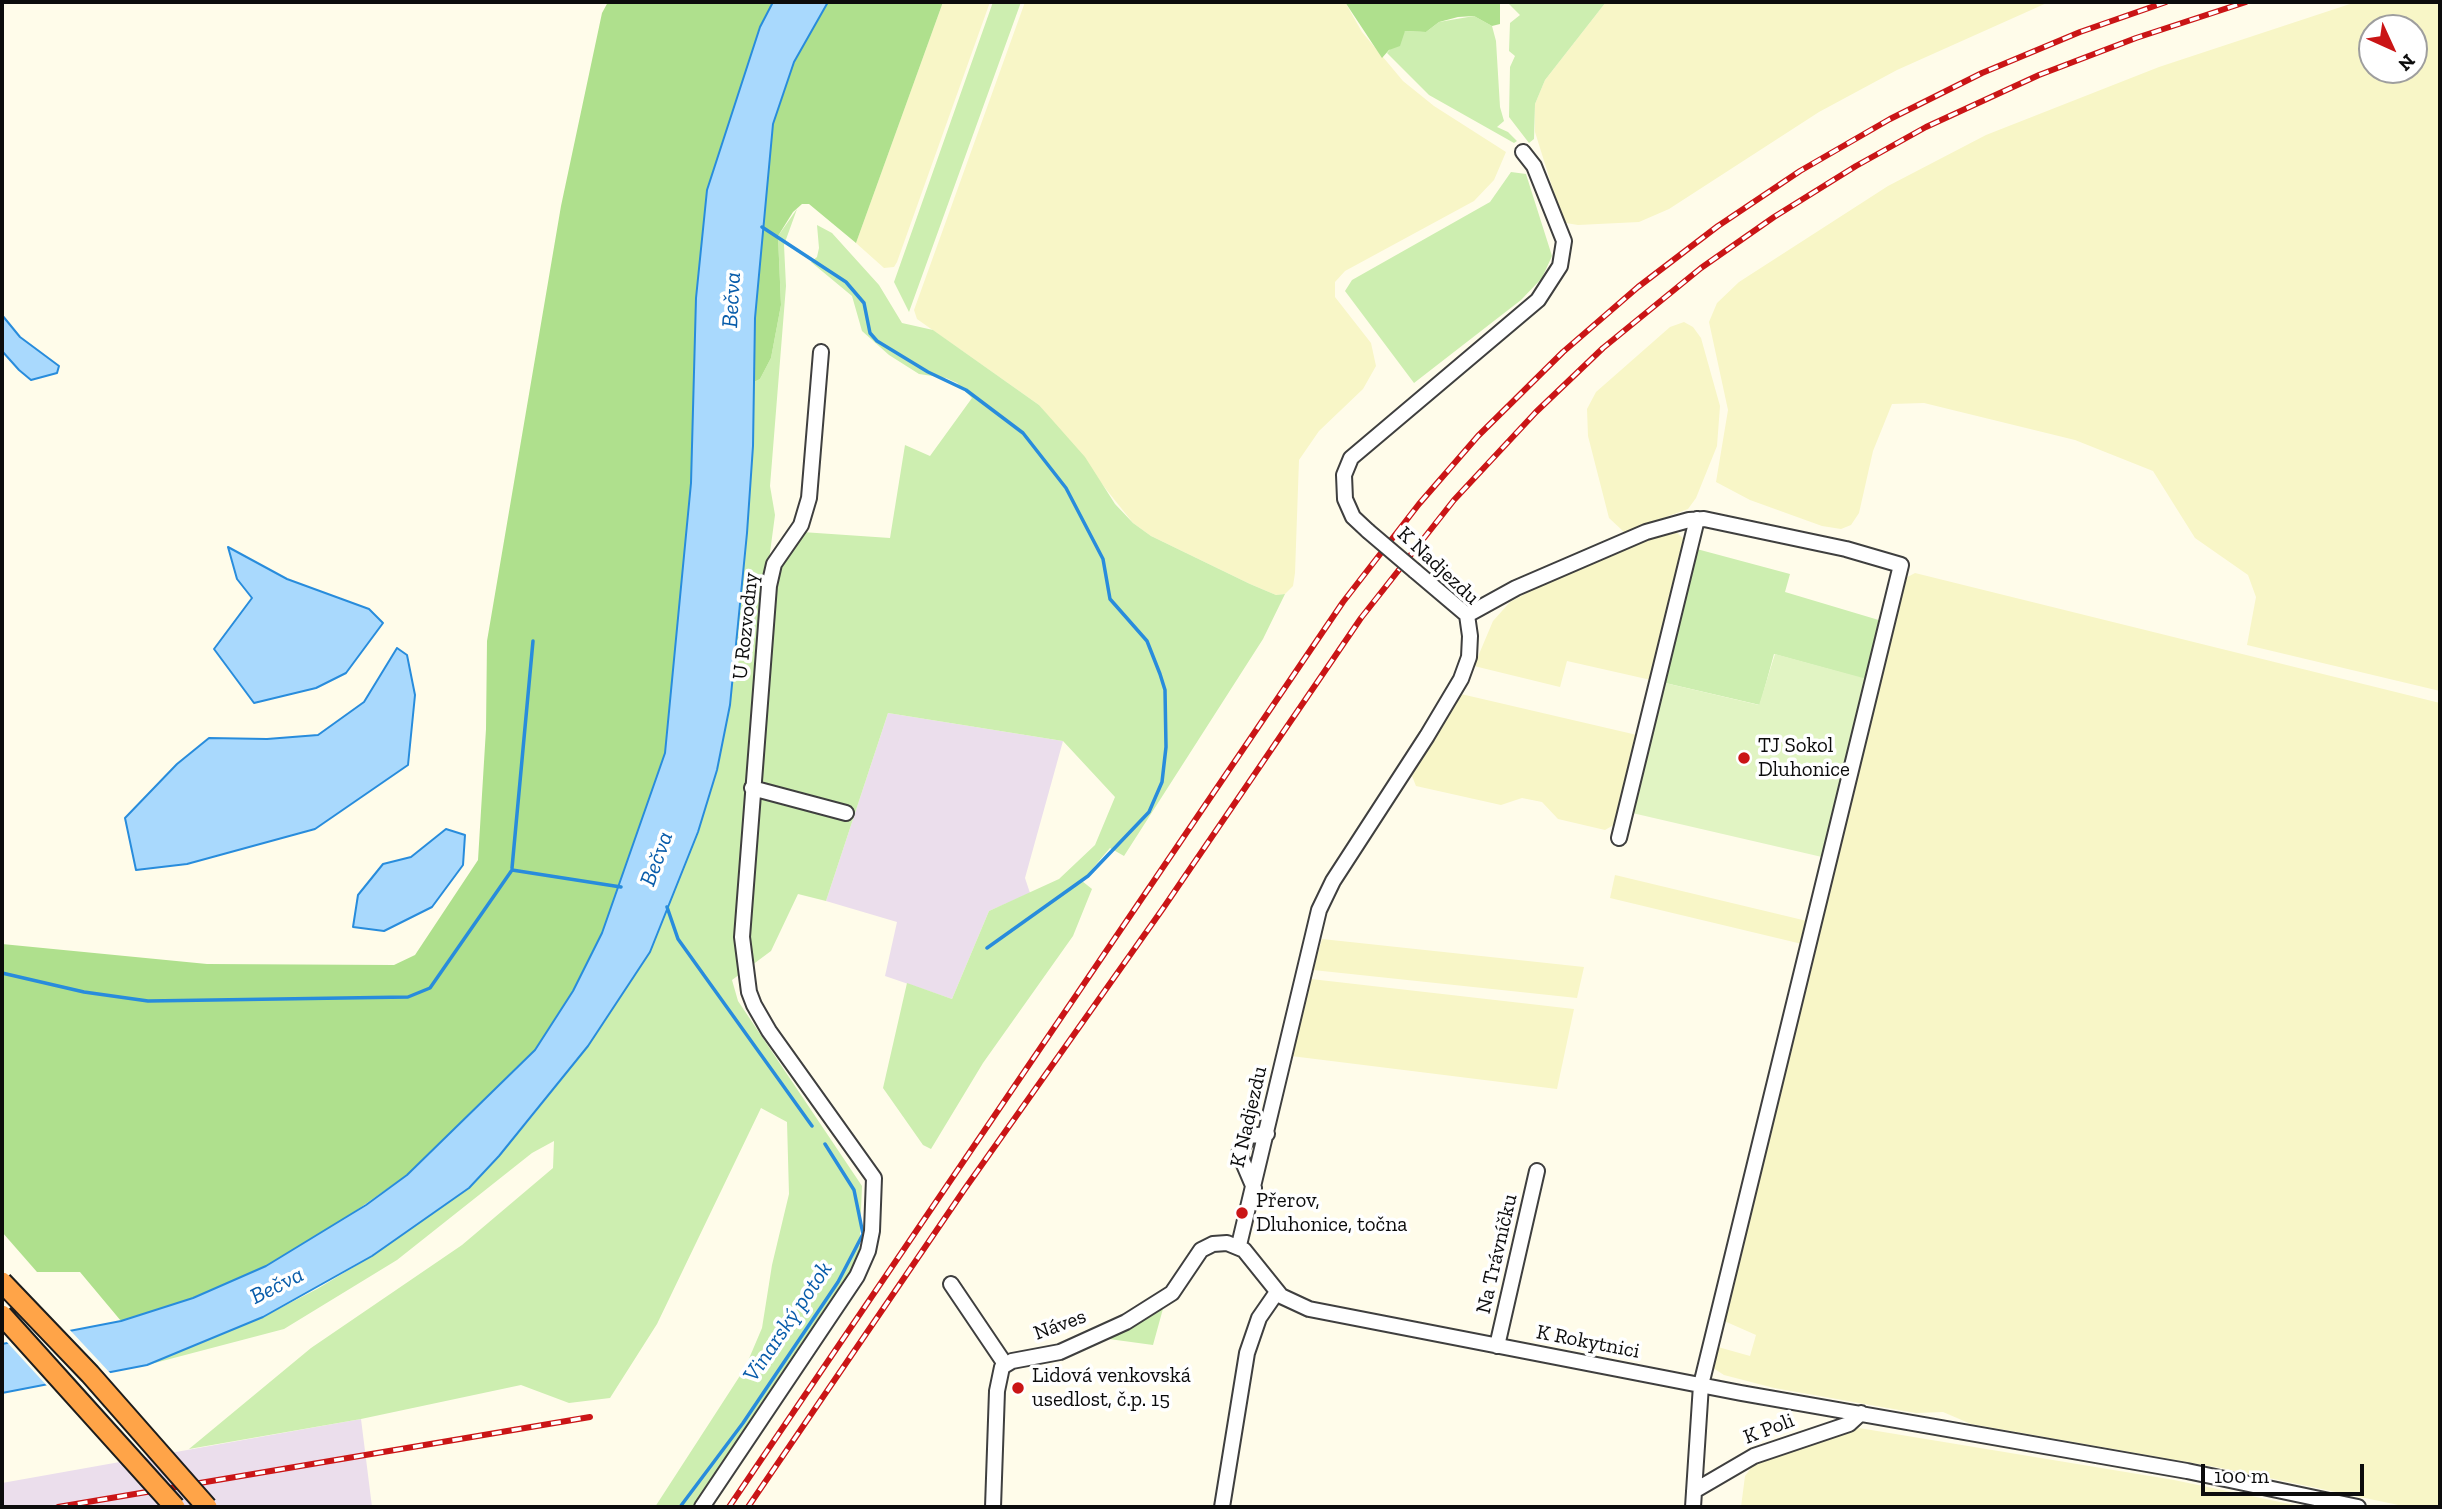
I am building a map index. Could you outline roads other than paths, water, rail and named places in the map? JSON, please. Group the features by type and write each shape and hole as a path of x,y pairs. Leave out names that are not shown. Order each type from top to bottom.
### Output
{"highway":[{"path":"2,1282 90,1374 206,1507"},
{"path":"2,1315 175,1507"}],"street":[{"name":"K Nadjezdu","path":"1239,1245 1319,910 1333,881 1461,679 1471,646 1466,615 1353,517 1345,499 1344,475 1351,458 1538,300 1560,266 1564,241 1534,166 1523,152"},
{"name":"U Rozvodny","path":"702,1507 861,1269 872,1231 873,1178 769,1031 749,992 742,937 769,586 774,564 801,525 809,498 821,352"},
{"path":"1466,615 1516,588 1646,532 1672,522 1697,519 1846,549 1901,565 1701,1385 1693,1507"},
{"path":"1619,838 1697,519"},
{"path":"752,788 846,813"},
{"path":"1254,1188 1239,1153 1249,1136 1267,1134"},
{"name":"Na Trávníčku","path":"1497,1346 1537,1171"},
{"name":"Náves","path":"1006,1364 1060,1352 1126,1322 1172,1293 1201,1250 1221,1243 1239,1245"},
{"name":"K Rokytnici","path":"1239,1245 1277,1292 1293,1304 1309,1309 1701,1385 2239,1481 2358,1507"},
{"path":"951,1284 1006,1364 997,1383 993,1507"},
{"path":"1222,1507 1247,1353 1259,1318 1277,1292"},
{"name":"K Poli","path":"1694,1491 1747,1460 1796,1440 1845,1426 1861,1413"}],"water":[{"name":"Bečva","path":"773,2 828,2 794,62 773,124 755,318 753,446 747,533 730,705 717,770 698,832 650,952 588,1046 499,1156 469,1188 372,1256 263,1317 147,1365 2,1393 2,1344 121,1321 193,1298 266,1266 366,1205 407,1175 535,1050 573,991 602,933 665,753 691,483 696,298 707,190 760,27"},
{"path":"2,315 20,337 59,366 57,373 31,380 19,370 2,351"},
{"path":"228,547 287,579 369,609 383,623 346,673 316,688 254,703 214,649 252,598 237,579"},
{"path":"397,648 407,655 415,695 408,765 315,829 187,864 136,870 125,818 177,764 209,738 267,739 318,735 364,702"},
{"path":"446,829 465,835 463,865 432,907 384,931 353,927 358,895 383,864 411,857"}],"waterway":[{"path":"762,227 846,282 864,303 870,333 877,341 928,372 966,390 1023,433 1066,488 1103,559 1110,599 1147,641 1165,690 1166,747 1162,782 1149,812 1088,876 987,948"},
{"path":"512,868 533,641"},
{"path":"2,973 84,992 148,1001 408,997 430,988 512,870 621,887"},
{"name":"Vinarský potok","path":"667,907 678,939 812,1126"},
{"name":"Vinarský potok","path":"680,1507 743,1423 838,1282 863,1234 854,1190 825,1144"}],"railway":[{"path":"729,1507 1343,602 1419,504 1478,436 1563,352 1638,287 1718,226 1800,171 1890,119 1982,73 2080,32 2166,2"},
{"path":"748,1507 964,1190 1164,907 1361,618 1454,500 1536,412 1603,348 1701,268 1774,217 1856,166 1926,127 2039,75 2136,38 2246,2"},
{"path":"58,1507 590,1417"}],"place":[{"name":"TJ Sokol Dluhonice","path":"1744,758"},
{"name":"Přerov, Dluhonice, točna","path":"1242,1213"},
{"name":"Lidová venkovská usedlost, č.p. 15","path":"1018,1388"}]}
